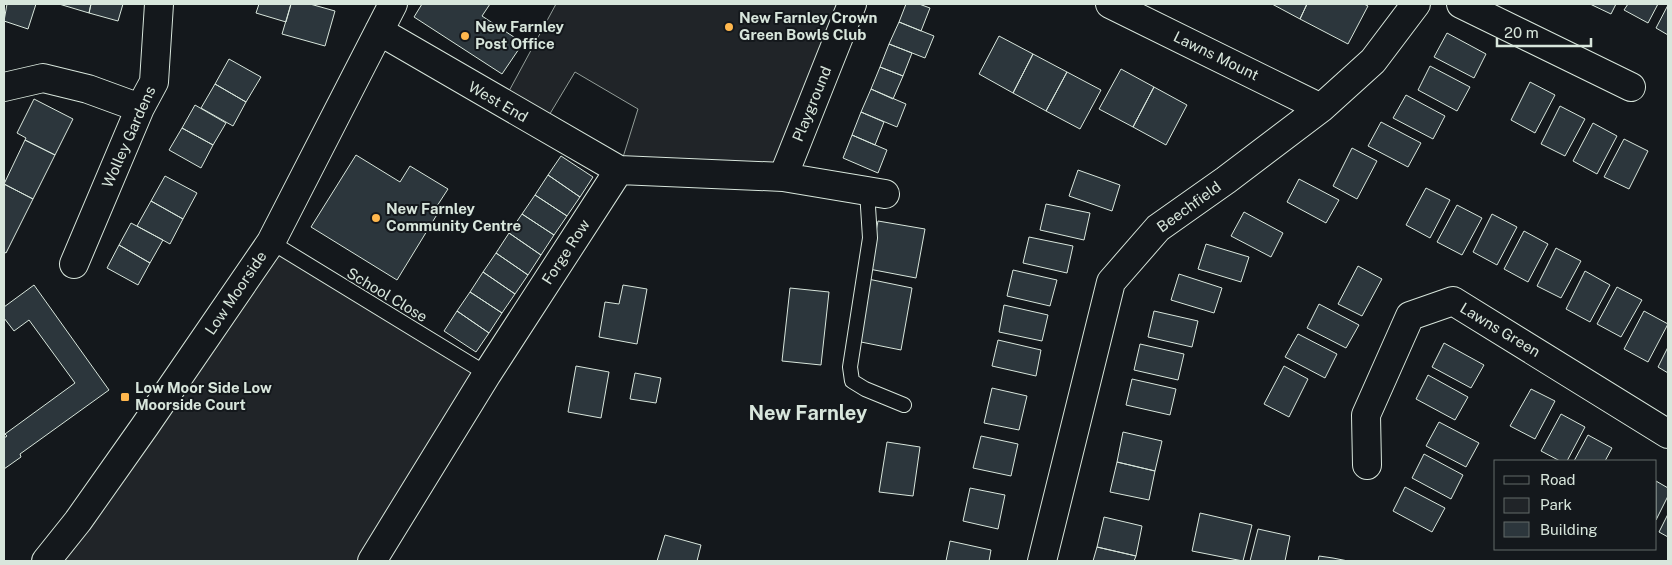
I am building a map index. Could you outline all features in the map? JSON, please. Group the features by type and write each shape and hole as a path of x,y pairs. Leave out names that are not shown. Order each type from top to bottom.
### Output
{"street":[{"name":"Wolley Gardens","path":"74,264 140,108 154,82 159,4"},
{"name":"Low Moorside","path":"46,561 78,522 146,426 271,242 393,4"},
{"name":"Playground","path":"783,177 852,4"},
{"name":"Lawns Mount","path":"1110,4 1321,108"},
{"name":"Beechfield","path":"1042,561 1111,282 1158,228 1226,180 1321,108 1373,61 1416,4"},
{"path":"1462,4 1631,87"},
{"name":"West End","path":"379,31 619,170"},
{"path":"4,87 43,78 88,89 140,108"},
{"path":"619,170 783,177 876,192"},
{"name":"Forge Row","path":"372,561 488,374 619,170"},
{"name":"Lawns Green","path":"1367,465 1366,415 1410,316 1453,301 1668,434"}],"lane":[{"path":"876,192 850,367 852,381 865,390 904,405"},
{"name":"School Close","path":"271,242 488,374"}],"green space":[{"path":"556,4 852,4 783,177 619,170 638,109 575,72 542,127 502,104"},
{"path":"271,242 487,374 372,561 46,561"}],"building":[{"path":"7,4 36,4 28,29 4,21"},
{"path":"59,4 91,4 89,13"},
{"path":"91,4 123,4 118,21 89,13"},
{"path":"259,4 291,4 286,22 256,13"},
{"path":"291,4 310,4 335,11 325,46 282,34"},
{"path":"422,4 490,4 482,16 523,43 502,74 414,17"},
{"path":"906,4 919,4 930,8 921,31 899,22"},
{"path":"1272,4 1307,4 1300,19"},
{"path":"1307,4 1364,4 1368,6 1348,44 1300,19"},
{"path":"1590,4 1616,4 1611,14"},
{"path":"1628,4 1658,4 1648,23 1624,10"},
{"path":"1668,5 1668,35 1656,28"},
{"path":"899,22 934,36 925,58 889,44"},
{"path":"1447,33 1486,54 1474,78 1434,57"},
{"path":"999,36 1033,54 1013,93 979,74"},
{"path":"889,44 912,53 903,76 880,67"},
{"path":"1033,54 1067,72 1046,111 1013,93"},
{"path":"229,59 261,77 246,102 215,84"},
{"path":"1430,66 1470,87 1457,111 1418,90"},
{"path":"880,67 903,76 893,99 871,89"},
{"path":"1121,69 1154,87 1133,127 1099,109"},
{"path":"1067,72 1101,90 1080,129 1046,111"},
{"path":"1530,82 1555,95 1535,133 1511,120"},
{"path":"215,84 246,102 233,126 201,108"},
{"path":"1154,87 1187,105 1166,145 1133,127"},
{"path":"871,89 906,104 897,127 861,112"},
{"path":"1406,95 1445,116 1433,139 1393,118"},
{"path":"34,99 73,119 55,155 25,140 26,138 17,133"},
{"path":"195,105 226,123 213,145 182,128"},
{"path":"1560,106 1585,119 1565,156 1541,144"},
{"path":"861,112 884,122 875,145 852,135"},
{"path":"1381,122 1421,143 1408,167 1368,146"},
{"path":"1593,123 1617,136 1597,174 1573,161"},
{"path":"182,128 213,145 201,168 169,150"},
{"path":"852,135 887,150 878,173 843,158"},
{"path":"1624,139 1648,151 1629,189 1604,177"},
{"path":"25,140 55,155 33,199 4,184"},
{"path":"1352,148 1377,161 1357,199 1333,186"},
{"name":"New Farnley Community Centre","path":"356,155 400,182 410,166 448,189 437,206 441,208 397,280 311,227"},
{"path":"561,156 593,177 580,197 548,175"},
{"path":"1078,170 1120,185 1112,211 1069,196"},
{"path":"548,175 580,197 567,216 535,195"},
{"path":"165,176 197,193 183,219 151,201"},
{"path":"1299,179 1339,200 1326,223 1287,202"},
{"path":"4,184 33,199 6,253 4,252"},
{"path":"1426,188 1450,200 1430,238 1406,225"},
{"path":"535,195 567,216 554,235 522,214"},
{"path":"151,201 183,219 170,244 137,226"},
{"path":"1046,204 1090,213 1084,240 1040,230"},
{"path":"1457,205 1482,218 1462,255 1437,242"},
{"path":"1244,212 1283,233 1271,257 1231,236"},
{"path":"522,214 554,235 541,255 509,233"},
{"path":"1492,214 1517,227 1497,265 1473,252"},
{"path":"878,221 925,229 916,278 869,269"},
{"path":"131,223 163,240 150,263 119,245"},
{"path":"1524,231 1548,244 1528,282 1504,269"},
{"path":"509,233 541,255 528,275 496,253"},
{"path":"1029,237 1073,246 1067,273 1023,263"},
{"path":"1206,244 1249,257 1241,282 1198,269"},
{"path":"119,245 150,263 138,285 107,268"},
{"path":"1556,248 1581,261 1561,298 1537,286"},
{"path":"496,253 528,275 515,294 483,272"},
{"path":"1358,266 1382,279 1362,316 1338,304"},
{"path":"1013,270 1057,280 1050,306 1007,296"},
{"path":"1585,271 1610,285 1590,322 1566,309"},
{"path":"483,272 515,294 502,313 470,292"},
{"path":"1179,274 1222,288 1214,313 1171,300"},
{"path":"868,279 912,288 901,350 856,341"},
{"path":"34,285 109,390 20,454 21,457 4,469 4,438 7,436 5,434 75,383 29,320 14,331 4,318 4,307"},
{"path":"623,285 647,289 637,344 599,337 605,302 619,304"},
{"path":"1617,287 1642,300 1621,337 1597,324"},
{"path":"790,288 829,292 821,365 782,361"},
{"path":"470,292 502,313 489,333 457,311"},
{"path":"1319,304 1359,325 1346,348 1307,328"},
{"path":"1004,305 1048,315 1042,341 999,332"},
{"path":"457,311 489,333 476,352 444,331"},
{"path":"1154,311 1198,321 1192,347 1148,337"},
{"path":"1644,311 1668,324 1648,362 1624,349"},
{"path":"1298,334 1337,354 1325,378 1285,357"},
{"path":"998,340 1041,350 1036,376 992,366"},
{"path":"1444,343 1484,365 1471,388 1432,367"},
{"path":"1140,344 1184,354 1178,380 1134,370"},
{"path":"1668,347 1668,373 1658,367"},
{"path":"576,366 609,372 601,418 568,412"},
{"path":"1284,366 1308,379 1289,417 1264,404"},
{"path":"635,373 661,378 656,403 630,399"},
{"path":"1428,375 1468,397 1455,420 1416,399"},
{"path":"1132,379 1176,389 1170,415 1126,405"},
{"path":"992,388 1027,396 1019,430 984,423"},
{"path":"1531,389 1555,401 1535,439 1510,426"},
{"path":"1561,414 1585,427 1568,460 1558,460 1541,451"},
{"path":"1439,422 1479,443 1466,467 1426,446"},
{"path":"1123,432 1162,441 1155,471 1117,462"},
{"path":"1588,435 1612,448 1606,460 1575,460"},
{"path":"981,436 1018,444 1011,476 973,468"},
{"path":"887,442 920,447 913,496 879,492"},
{"path":"1424,454 1463,475 1451,499 1412,478"},
{"path":"1117,462 1155,471 1149,500 1110,492"},
{"path":"1657,482 1668,488 1668,496 1657,518"},
{"path":"1405,487 1445,508 1432,532 1393,511"},
{"path":"970,488 1005,495 998,529 963,521"},
{"path":"1200,513 1252,525 1243,561 1192,551"},
{"path":"1668,514 1668,537 1659,532"},
{"path":"1104,517 1142,526 1136,556 1097,547"},
{"path":"1258,529 1290,536 1285,561 1250,561"},
{"path":"665,535 701,545 697,561 657,561"},
{"path":"950,541 991,550 989,561 946,561"},
{"path":"1097,547 1136,556 1134,561 1093,561"},
{"path":"1319,556 1333,558 1348,561 1318,561"}],"place":[{"name":"New Farnley Crown Green Bowls Club","path":"729,27"},
{"name":"New Farnley Post Office","path":"465,36"},
{"name":"New Farnley Community Centre","path":"376,218"},
{"name":"Low Moor Side Low Moorside Court","path":"125,397"}],"district":[{"name":"New Farnley","path":"808,413"}]}
